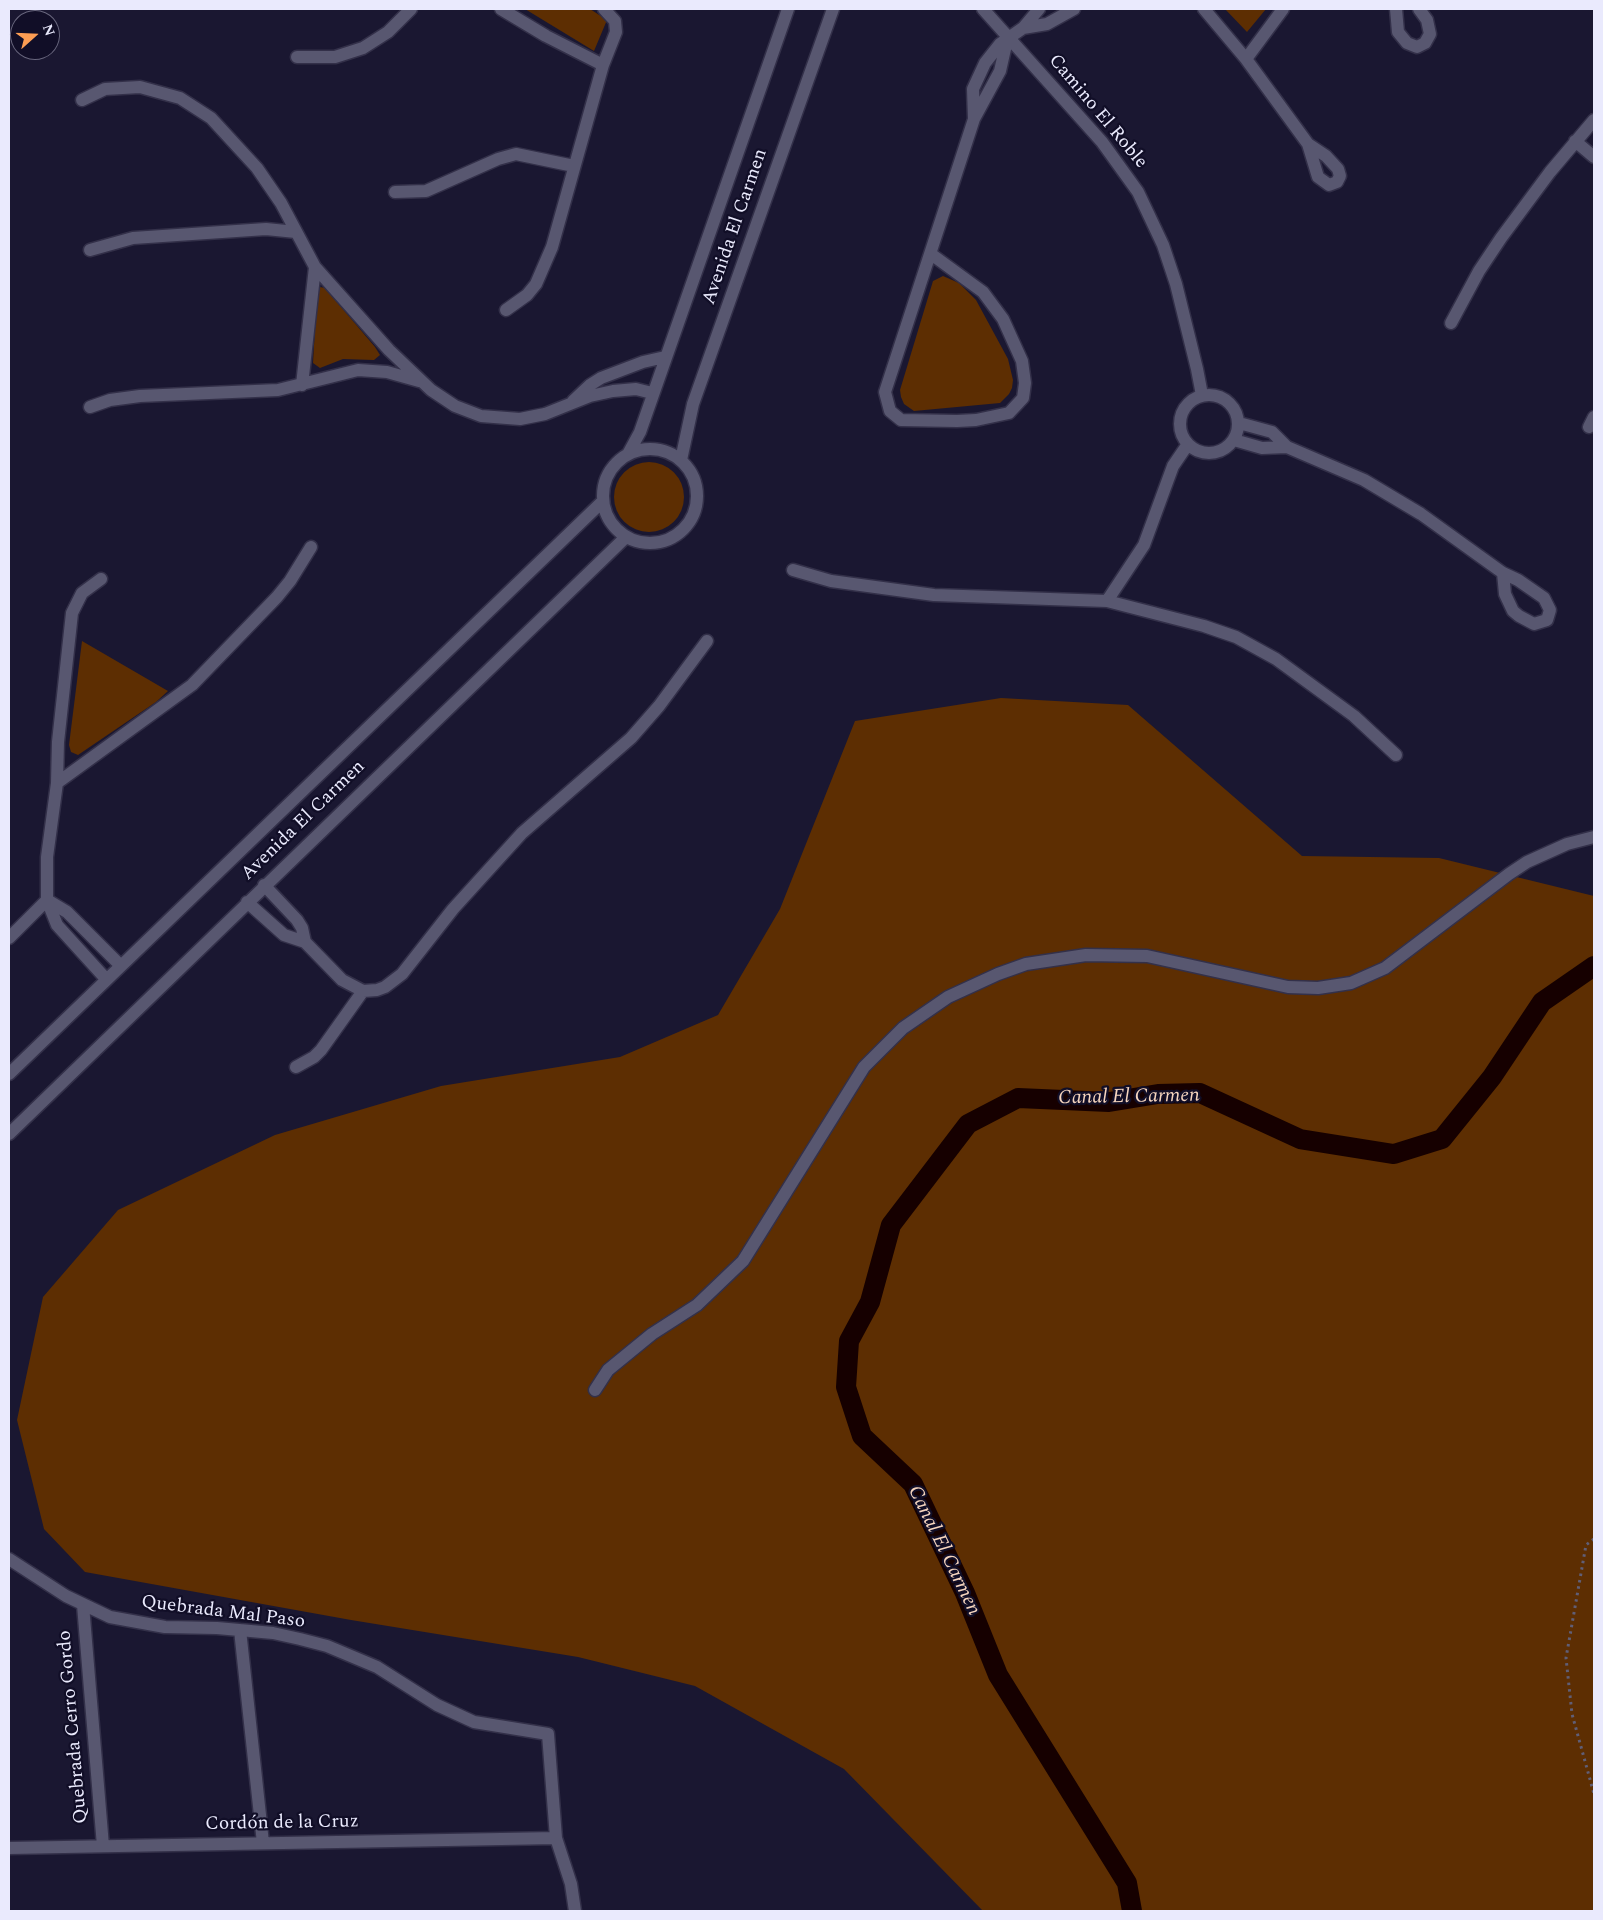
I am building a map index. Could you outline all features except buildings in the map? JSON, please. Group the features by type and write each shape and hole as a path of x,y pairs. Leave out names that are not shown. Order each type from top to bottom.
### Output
{"street":[{"path":"297,57 335,57 363,48 388,32 411,9"},
{"path":"501,9 546,36 603,65"},
{"path":"506,310 527,295 542,273 560,222 574,166 616,26 612,15 604,9"},
{"name":"Avenida El Carmen","path":"628,454 640,432 652,393 788,9"},
{"name":"Avenida El Carmen","path":"681,460 693,404 833,9"},
{"name":"Camino El Roble","path":"983,9 1115,158 1147,210 1176,284 1202,395"},
{"path":"1023,28 1039,9"},
{"path":"974,119 972,99 978,75 993,51 1008,36 1023,28 1047,24 1074,9"},
{"path":"1204,9 1246,59 1308,144"},
{"path":"1246,59 1284,9"},
{"path":"1396,9 1398,32 1407,43 1417,47 1425,43 1430,34 1426,20 1419,9"},
{"path":"931,254 983,292 1003,319 1022,361 1025,383 1023,398 1009,412 976,420 911,421 895,416 885,399 886,385 931,254 974,119 1000,71 1008,36"},
{"path":"82,100 105,89 140,87 166,93 196,107 211,118 257,168 281,203 315,268 377,338 421,382 454,406 467,412 494,418 530,417 590,396 625,389 636,389 652,393"},
{"path":"1451,323 1479,271 1501,238 1575,141 1594,120"},
{"path":"1575,141 1594,157"},
{"path":"395,192 426,191 498,159 516,154 538,157 574,166"},
{"path":"90,250 141,237 266,229 296,232"},
{"path":"302,385 315,268"},
{"path":"572,403 590,385 601,378 643,362 665,357"},
{"path":"90,406 110,400 140,396 259,391 302,385 333,374 358,370 387,372 421,382"},
{"path":"1210,394 1227,400 1233,406 1239,423 1234,440 1228,447 1212,453 1194,450 1188,444 1180,429 1182,412 1187,404 1202,395 1210,394"},
{"path":"1239,423 1272,432 1287,447 1335,466 1392,495 1503,573"},
{"path":"1234,440 1262,448 1287,447"},
{"path":"1107,601 1144,545 1173,466 1188,444"},
{"path":"644,449 660,450 681,460 692,474 697,491 696,508 689,524 676,536 660,543 643,543 626,537 610,522 603,500 607,477 616,464 628,454 644,449"},
{"name":"Avenida El Carmen","path":"9,1074 603,500"},
{"name":"Avenida El Carmen","path":"9,1134 264,885 626,537"},
{"path":"57,783 192,685 259,618 290,580 311,547"},
{"path":"793,570 831,581 934,596 1107,601 1204,626 1256,648 1293,671 1354,716 1396,755"},
{"path":"100,579 82,592 72,613 58,742 57,783 47,857 46,900 56,925 106,979"},
{"path":"264,885 297,920 302,928 305,942 329,970 351,986 363,991 377,990 385,986 402,974 453,909 505,850 545,811 631,738 659,706 707,641"},
{"path":"595,1390 608,1370 652,1334 697,1305 743,1261 864,1067 903,1028 948,997 989,977 1026,964 1086,955 1147,956 1288,987 1318,988 1351,983 1385,968 1508,874 1527,862 1567,844 1594,837"},
{"path":"46,900 67,912 120,965"},
{"path":"9,938 46,900"},
{"path":"247,902 284,935 305,942"},
{"path":"296,1067 322,1050 363,991"},
{"name":"Quebrada Mal Paso","path":"9,1559 83,1605 110,1617 164,1627 273,1633 327,1646 377,1667 437,1705 474,1722 548,1734 556,1838"},
{"name":"Quebrada Cerro Gordo","path":"83,1605 103,1846"},
{"path":"240,1630 262,1843"},
{"path":"556,1838 571,1884 575,1911"},
{"name":"Cordón de la Cruz","path":"9,1848 556,1838"}],"path":[{"path":"1594,1539 1586,1544 1566,1658 1572,1714 1594,1794"}],"shaded area":[{"path":"525,9 590,9 607,20 594,51"},
{"path":"1225,9 1266,9 1247,32"},
{"path":"943,276 959,283 976,300 1008,359 1013,380 1012,388 1000,403 914,411 904,404 900,390 933,281"},
{"path":"320,287 325,288 375,347 380,355 374,360 343,359 320,368 313,363 317,293"},
{"path":"649,462 662,465 674,472 681,484 684,497 681,510 674,522 662,529 649,532 636,529 624,522 617,510 614,497 617,484 624,472 636,465"},
{"path":"82,641 168,691 156,702 78,755 71,752 69,745"},
{"path":"1001,698 1128,705 1302,856 1439,858 1594,896 1594,1911 983,1911 844,1769 695,1686 578,1657 351,1620 85,1572 44,1529 17,1420 43,1297 118,1210 275,1135 441,1086 620,1057 718,1015 780,909 855,721"}],"waterway":[{"name":"Canal El Carmen","path":"1132,1911 1127,1883 998,1675 965,1593 913,1484 862,1436 846,1387 849,1341 870,1302 891,1225 968,1124 1018,1098 1109,1102 1158,1094 1200,1093 1300,1139 1394,1154 1442,1139 1492,1077 1542,1002 1594,966"}]}
